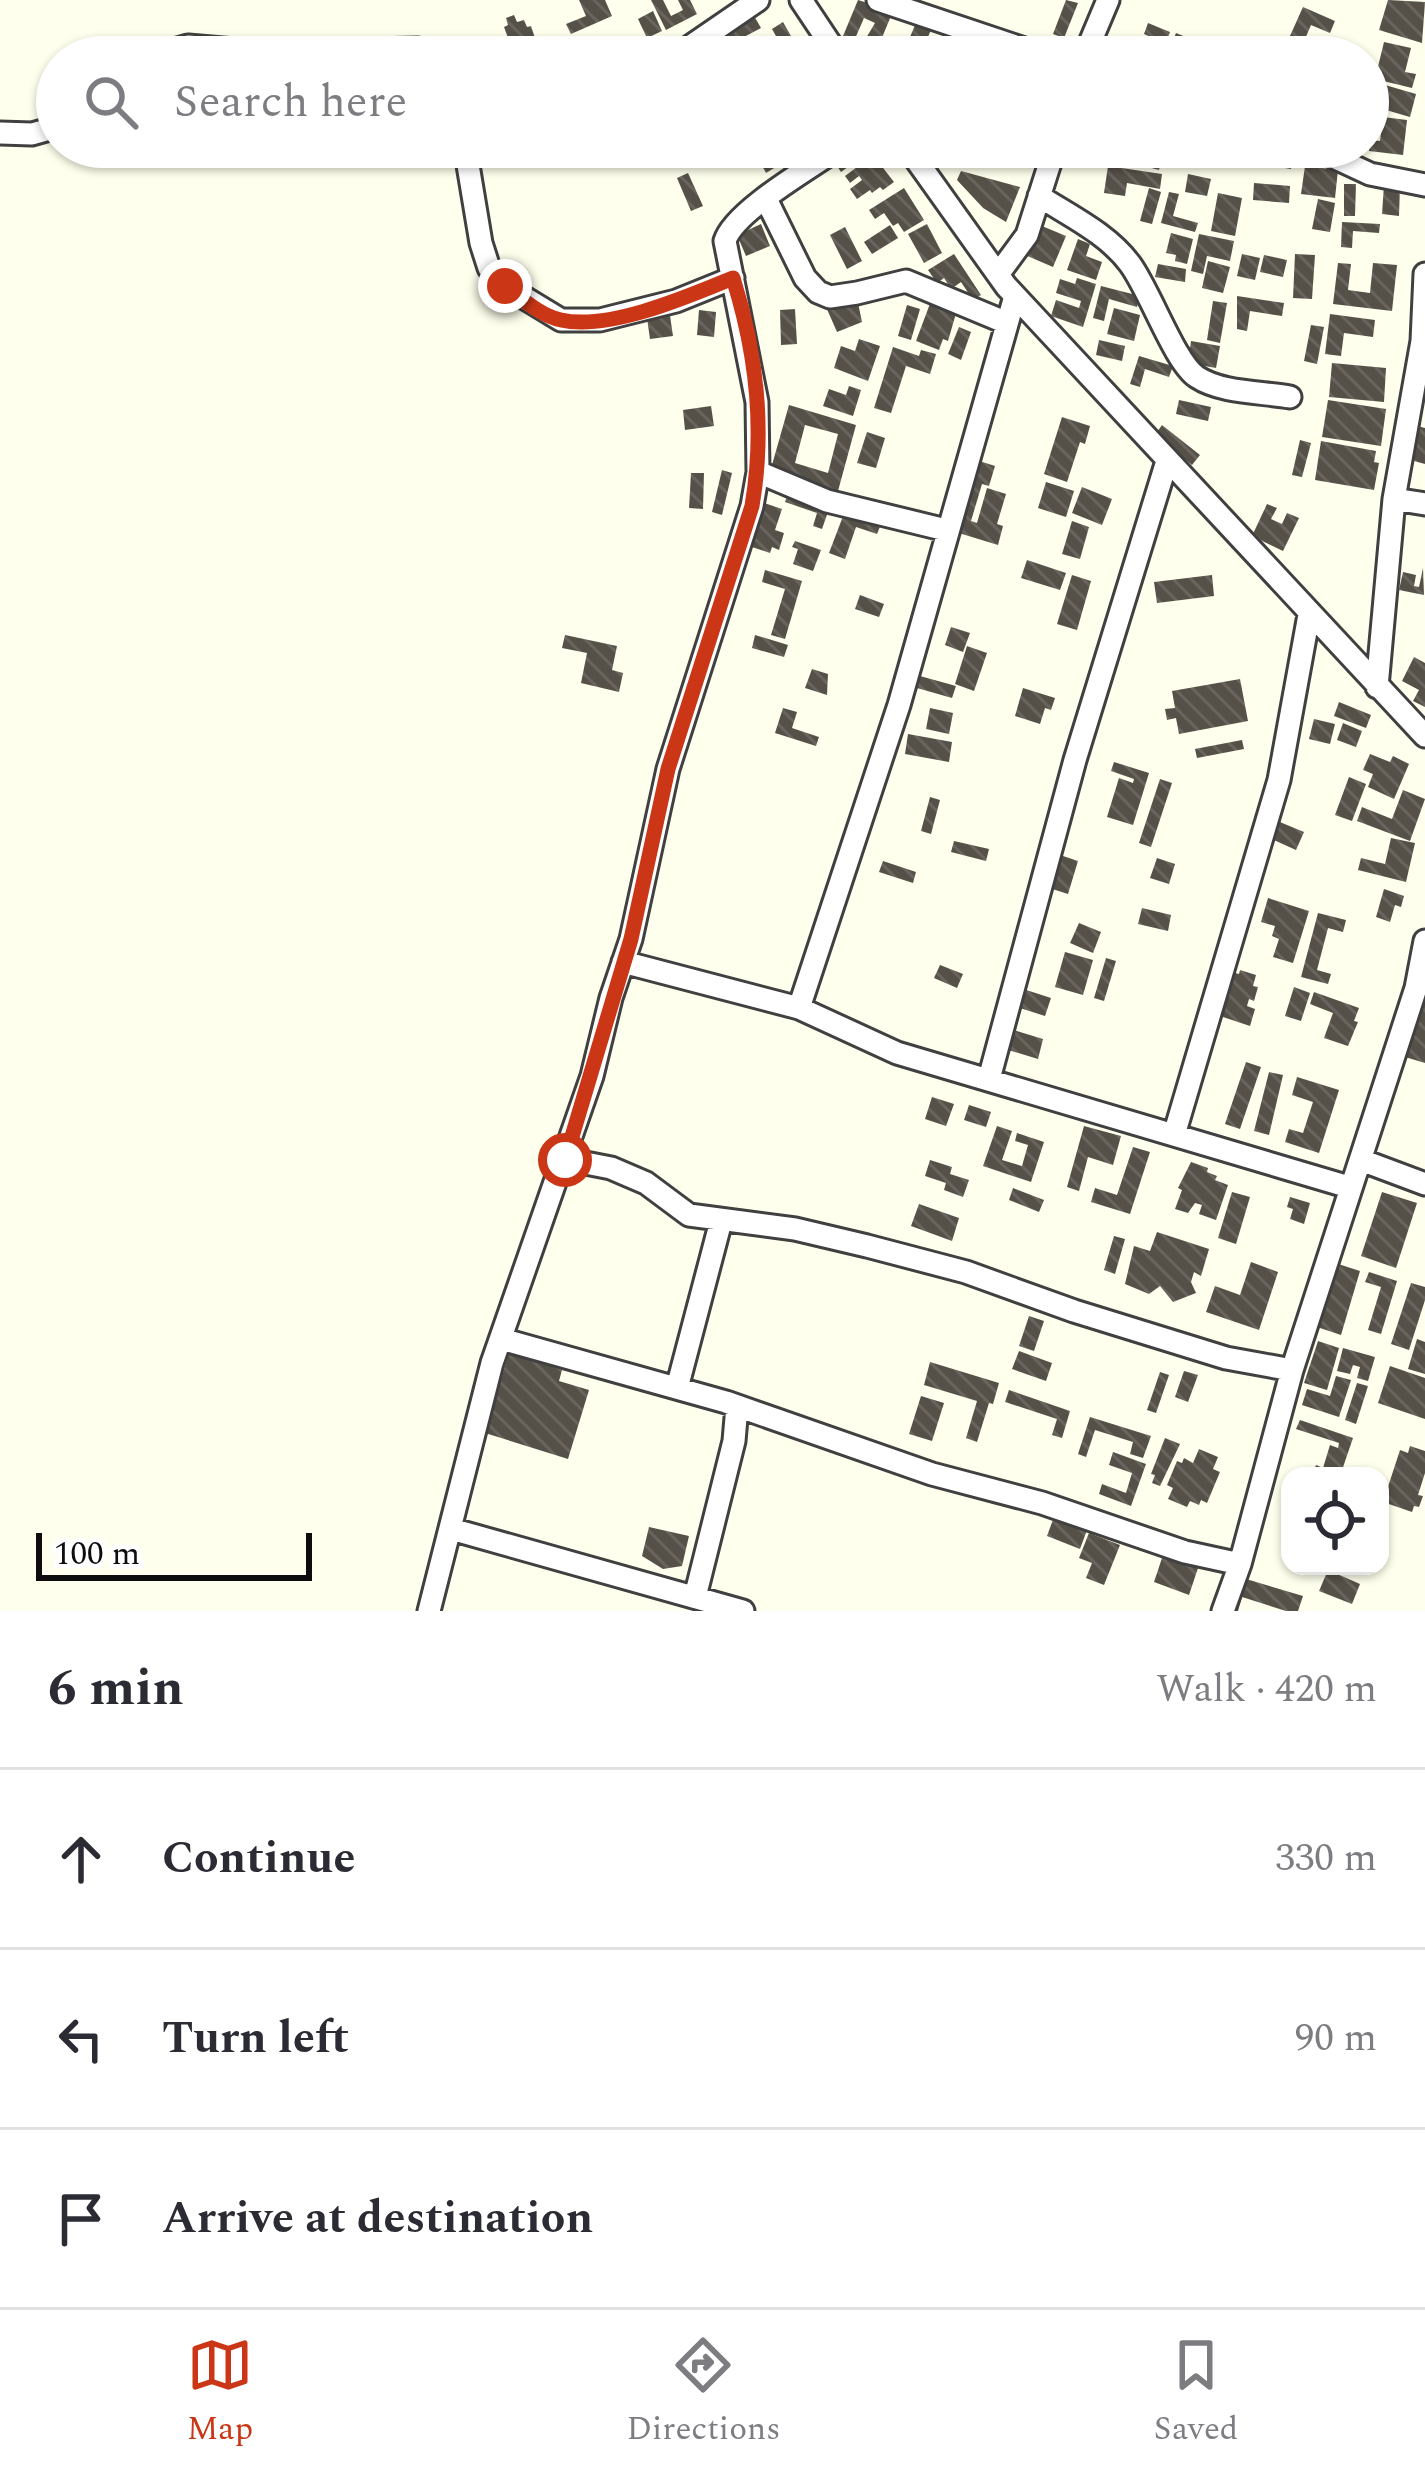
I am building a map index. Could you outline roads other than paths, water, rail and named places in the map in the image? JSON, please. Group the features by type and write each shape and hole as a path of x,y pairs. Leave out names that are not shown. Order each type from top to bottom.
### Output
{"street":[{"path":"706,36 758,0"},
{"path":"801,0 825,36"},
{"path":"878,0 985,36"},
{"path":"1096,36 1108,0"},
{"path":"0,133 36,133"},
{"path":"468,168 490,268 518,296 561,320 599,320 657,306 733,278"},
{"path":"429,1611 501,1339 565,1160 623,962 668,769 752,506 758,472 758,402 725,241 729,228 810,168"},
{"path":"923,168 1015,296 1425,736"},
{"path":"999,273 1027,235 1048,168"},
{"path":"1357,168 1425,184"},
{"path":"1039,196 1082,223 1126,260 1153,298 1190,371 1202,381 1290,397"},
{"path":"766,199 805,278 818,292 830,297 906,281 1007,323"},
{"path":"1378,687 1394,499 1421,341 1425,274"},
{"path":"799,1008 899,704 1015,296"},
{"path":"989,1079 1076,760 1167,461"},
{"path":"758,472 826,502 946,530"},
{"path":"1394,499 1425,504"},
{"path":"1174,1135 1279,780 1309,615"},
{"path":"1223,1611 1292,1370 1416,988 1425,941"},
{"path":"623,962 799,1008 897,1053 1349,1187"},
{"path":"565,1160 611,1168 646,1183 689,1214 795,1229 948,1267 1226,1358 1292,1370"},
{"path":"1361,1160 1425,1184"},
{"path":"677,1388 721,1221"},
{"path":"501,1339 736,1406 932,1474 1042,1503 1185,1552 1240,1564"},
{"path":"695,1597 734,1441 736,1406"},
{"path":"451,1529 728,1609"}]}
